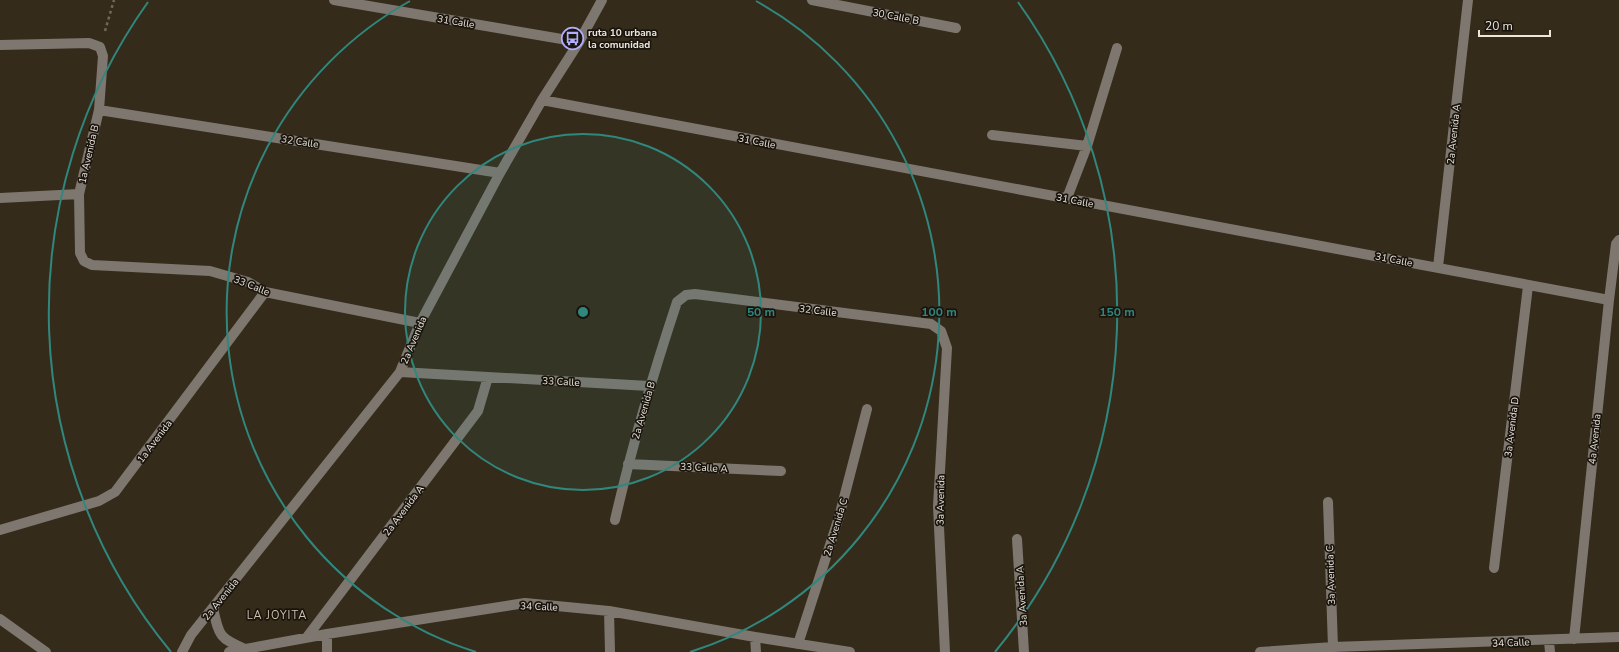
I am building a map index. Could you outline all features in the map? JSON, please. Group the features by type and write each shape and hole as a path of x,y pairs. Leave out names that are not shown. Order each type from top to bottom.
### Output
{"street":[{"name":"31 Calle","path":"334,0 579,42"},
{"name":"2a Avenida","path":"182,652 191,635 400,372 420,323 500,173 542,100 579,42 602,0"},
{"name":"30 Calle B","path":"812,0 956,28"},
{"name":"2a Avenida A","path":"1438,267 1468,0"},
{"path":"0,45 89,43 100,47"},
{"name":"1a Avenida B","path":"84,261 80,253 79,194 99,110 103,56 100,47"},
{"path":"1067,198 1087,146 1117,48"},
{"name":"31 Calle","path":"542,100 1608,300"},
{"name":"32 Calle","path":"99,110 500,173"},
{"path":"992,135 1087,146"},
{"path":"0,198 79,194"},
{"name":"4a Avenida","path":"1574,639 1608,300 1616,244 1619,240"},
{"name":"33 Calle","path":"84,261 92,265 210,271 248,282 265,292 420,323"},
{"name":"3a Avenida D","path":"1494,568 1528,286"},
{"name":"1a Avenida","path":"0,530 99,501 116,492 265,292"},
{"name":"32 Calle","path":"677,302 686,295 695,294 931,324 941,331 947,348"},
{"name":"2a Avenida B","path":"615,520 649,386 677,302"},
{"name":"3a Avenida","path":"945,652 938,506 947,348"},
{"name":"33 Calle","path":"400,372 649,386"},
{"name":"2a Avenida A","path":"306,637 478,411 488,377"},
{"name":"2a Avenida C","path":"798,644 839,517 867,409"},
{"name":"33 Calle A","path":"628,464 781,471"},
{"name":"3a Avenida C","path":"1328,502 1333,647"},
{"name":"3a Avenida A","path":"1017,539 1024,652"},
{"name":"34 Calle","path":"229,652 306,637 525,603 609,611 850,652"},
{"path":"213,608 219,632 227,641 246,649"},
{"path":"609,611 610,652"},
{"path":"0,619 46,652"},
{"path":"326,634 327,652"},
{"path":"756,637 756,652"},
{"name":"34 Calle","path":"1260,652 1333,647 1549,641 1619,637"},
{"path":"1549,641 1550,652"}],"path":[{"path":"100,47 114,0"}],"place":[{"name":"ruta 10 urbana la comunidad","path":"572,38"}],"district":[{"name":"LA JOYITA","path":"277,615"}]}
